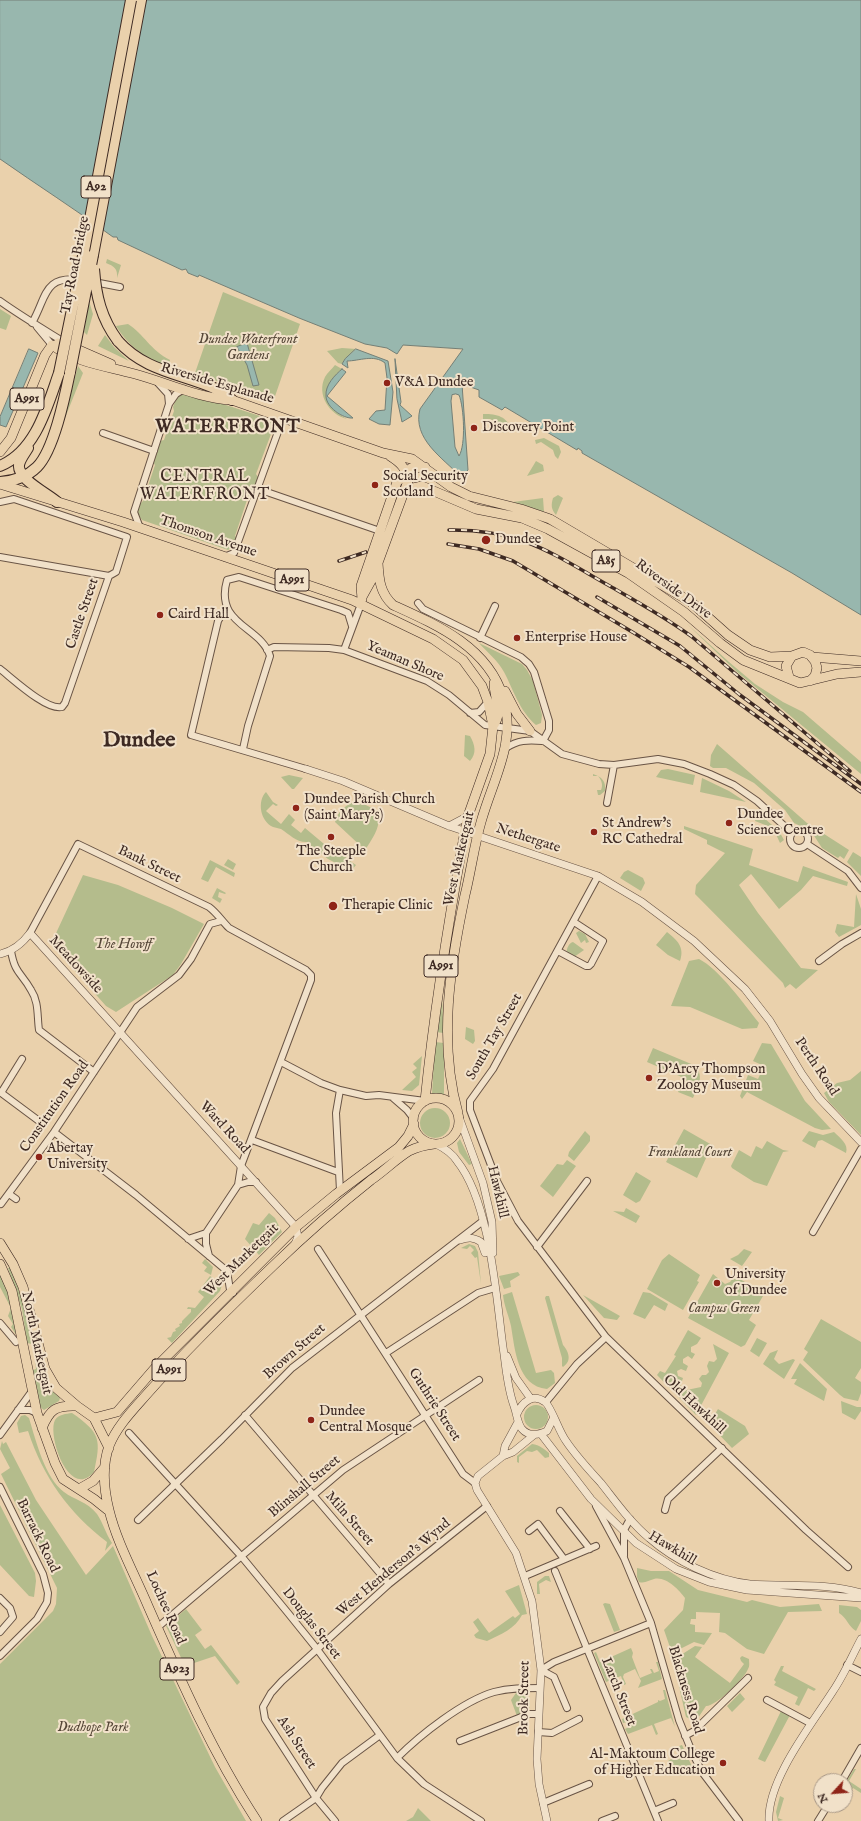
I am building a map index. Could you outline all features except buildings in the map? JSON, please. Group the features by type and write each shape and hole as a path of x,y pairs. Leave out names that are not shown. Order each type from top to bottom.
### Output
{"highway":[{"name":"Tay Road Bridge","path":"0,466 19,453 39,429 58,373 84,251 131,0"},
{"name":"Tay Road Bridge","path":"0,483 23,476 37,467 47,452 62,407 93,255 141,0"},
{"name":"A92","path":"93,255 98,303 108,326 128,352 154,368 215,389 232,400"},
{"name":"A92","path":"23,476 20,471 20,463 39,429"},
{"path":"23,476 57,502"}],"main road":[{"name":"Riverside Esplanade","path":"52,344 56,343 70,346 136,374"},
{"name":"Riverside Esplanade","path":"52,344 66,354 84,361 136,374 212,399 232,400 383,453 412,459 425,467"},
{"name":"A991","path":"0,452 11,438 45,355 52,344"},
{"path":"383,453 401,463 407,471"},
{"path":"361,601 361,586 396,482 407,471 417,466 425,467"},
{"name":"Riverside Drive","path":"425,467 451,487 469,496 521,509 550,519 570,530 691,602 728,635 750,650 770,657 792,656 802,652 812,657 861,661"},
{"name":"A991","path":"361,601 378,563 405,493 408,482 407,471"},
{"name":"Thomson Avenue","path":"0,483 361,601"},
{"name":"Riverside Drive","path":"405,493 413,488 422,486 476,509 522,518 548,529 639,581 684,612 720,643 743,660 768,671 789,677 800,683 843,673 861,672"},
{"name":"West Marketgait","path":"378,563 380,586 388,600 393,605 452,634 473,650 494,677 503,695 508,727 506,748 478,836 454,948 448,1047 449,1071 459,1115"},
{"name":"West Marketgait","path":"361,601 444,646 463,660 475,674 488,702 493,726 490,754 468,816 440,968 431,1034 426,1101"},
{"path":"789,677 786,666 792,656"},
{"path":"810,681 815,676 817,668 812,657"},
{"path":"493,726 498,720 499,712 494,687 494,677"},
{"path":"494,677 507,694 517,714 530,731"},
{"path":"436,1098 444,1099 453,1105 459,1115 458,1128 453,1137 444,1143 435,1144 420,1137 414,1121 417,1109 426,1101 436,1098"},
{"name":"West Marketgait","path":"94,1418 117,1412 155,1368 230,1290 296,1227 340,1191 393,1152 408,1136 414,1121"},
{"name":"West Marketgait","path":"109,1448 121,1425 143,1399 239,1299 294,1245 330,1214 409,1152 425,1145 435,1144"},
{"name":"North Marketgait","path":"0,1243 13,1264 23,1287 45,1369 56,1388 77,1406"},
{"name":"North Marketgait","path":"0,1264 12,1291 32,1391 42,1428"},
{"path":"109,1448 94,1418 77,1406 64,1405 54,1409 47,1416 42,1428 48,1447 63,1479 109,1511"},
{"name":"A991","path":"105,1468 109,1448"},
{"path":"79,1489 93,1480 105,1468"},
{"name":"Lochee Road","path":"105,1468 109,1511 119,1539 158,1627 225,1770 257,1821"}],"street":[{"path":"34,325 50,288 60,280 73,279 120,287"},
{"path":"0,301 34,325 52,344"},
{"path":"34,325 46,330 70,346"},
{"path":"154,380 164,388 168,394 169,404"},
{"path":"140,528 134,512 169,404 176,394 184,389"},
{"path":"224,556 234,553 283,418"},
{"path":"103,433 154,451"},
{"path":"258,489 380,532"},
{"name":"Castle Street","path":"0,502 14,499 127,538 116,572 109,576 65,703 62,707 53,707 40,700 0,669"},
{"path":"0,557 109,576"},
{"path":"243,749 248,726 270,659 267,650 229,613 226,604 225,586 227,580 239,577 341,610 348,613 352,626"},
{"path":"344,650 361,601"},
{"path":"418,603 423,609 521,657 529,664 534,672 549,721 549,730 543,741"},
{"path":"480,638 495,606"},
{"name":"Nethergate","path":"229,613 221,616 218,621 191,735 243,749 343,781 465,832 598,876 642,902 694,941 740,985 770,1021"},
{"name":"Yeaman Shore","path":"267,650 274,647 329,648 344,650 435,685 480,722 493,726"},
{"path":"470,713 479,712 488,702"},
{"path":"493,726 530,731 562,754 599,764 614,766 658,759 684,764 734,785 758,801 792,833"},
{"path":"506,748 517,742 526,740 543,741"},
{"path":"607,803 614,766"},
{"path":"449,826 468,816"},
{"path":"800,830 805,832 808,839 806,844 800,848 793,846 790,840 792,833 800,830"},
{"name":"Bank Street","path":"30,933 78,844 209,907 218,914 221,921"},
{"path":"806,844 848,871 861,888"},
{"path":"558,950 586,966 591,964 603,941 574,922 598,876"},
{"path":"209,1256 206,1244 206,1233 238,1185 241,1166 311,980 311,975 306,970 229,928 221,921"},
{"name":"Constitution Road","path":"1,1204 54,1132 137,1007 180,975 191,959 210,924 221,921"},
{"name":"South Tay Street","path":"470,1101 493,1069 574,922"},
{"name":"Meadowside","path":"11,951 25,940 30,933 119,1034"},
{"path":"819,961 842,944 861,933"},
{"path":"0,954 11,951 13,966 32,990 38,1008 39,1030 94,1072"},
{"name":"Perth Road","path":"770,1021 810,1087 861,1142"},
{"name":"Ward Road","path":"119,1034 296,1227"},
{"path":"22,1059 0,1093 39,1122"},
{"path":"281,1062 321,1083 338,1090 366,1096 379,1094 426,1101"},
{"path":"338,1090 336,1113 340,1191"},
{"path":"392,1097 407,1110 414,1121"},
{"name":"Old Hawkhill","path":"470,1101 470,1110 502,1192 518,1221 606,1337 806,1530 848,1567"},
{"name":"Hawkhill","path":"459,1115 477,1164 492,1222 495,1288 509,1390 521,1428 527,1433 537,1434 591,1499 636,1543 687,1575 709,1582 747,1590 861,1598"},
{"path":"54,1132 136,1195 227,1271 230,1290 239,1299"},
{"path":"252,1140 338,1172"},
{"name":"Hawkhill","path":"435,1144 448,1152 462,1167 476,1197 483,1221 494,1277"},
{"path":"813,1232 861,1149"},
{"path":"537,1247 587,1181"},
{"path":"238,1185 248,1182 256,1182"},
{"path":"9,1194 16,1199"},
{"name":"Brown Street","path":"138,1520 292,1368 360,1314 460,1240 483,1221"},
{"path":"294,1245 298,1237 296,1227"},
{"path":"188,1239 206,1233"},
{"path":"460,1240 471,1238 481,1242 494,1277"},
{"name":"Guthrie Street","path":"318,1249 463,1474 475,1483 476,1490 516,1553 525,1576"},
{"path":"386,1353 478,1293 495,1288"},
{"path":"0,1323 16,1342"},
{"path":"517,1414 520,1407 531,1399 539,1399 546,1402 577,1364 606,1337"},
{"name":"Hawkhill","path":"503,1346 516,1378 531,1399"},
{"name":"Blinshall Street","path":"158,1627 242,1557 342,1470 479,1380"},
{"path":"0,1434 32,1391"},
{"name":"Hawkhill","path":"546,1402 552,1409 553,1418 565,1441 630,1519 649,1538 672,1555 692,1566 730,1580 749,1584 824,1586 847,1589 861,1593"},
{"path":"18,1410 30,1410 37,1413"},
{"name":"Miln Street","path":"246,1415 389,1584"},
{"path":"475,1483 478,1476 503,1456 513,1452 537,1434 547,1431 553,1418"},
{"path":"503,1456 505,1446 518,1422"},
{"name":"Douglas Street","path":"129,1433 242,1557 317,1649 397,1758 424,1784 481,1821"},
{"path":"665,1510 668,1499 722,1448"},
{"name":"Barrack Road","path":"0,1487 43,1574 48,1593 47,1602 37,1619 1,1652"},
{"name":"Blackness Road","path":"591,1499 607,1525 624,1558 651,1623 685,1736 702,1772 739,1821"},
{"name":"West Henderson's Wynd","path":"317,1649 389,1584 487,1506"},
{"path":"525,1576 593,1547 560,1511"},
{"name":"Blackness Road","path":"624,1558 624,1530 630,1519"},
{"path":"529,1531 538,1524 564,1559"},
{"name":"Larch Street","path":"555,1571 658,1821"},
{"name":"Brook Street","path":"525,1576 536,1622 541,1670 537,1759 547,1821"},
{"path":"0,1598 10,1608 13,1617 0,1632"},
{"path":"541,1670 586,1649 651,1623"},
{"path":"769,1821 770,1806 776,1785 810,1723 834,1690 861,1639"},
{"name":"Ash Street","path":"317,1649 271,1692 263,1707 266,1719 316,1798 335,1821"},
{"path":"847,1665 861,1672"},
{"path":"541,1670 554,1677 567,1708"},
{"path":"685,1736 694,1731 748,1678"},
{"path":"397,1758 439,1723 475,1699 493,1692 513,1688 540,1688"},
{"path":"767,1700 810,1723"},
{"path":"460,1741 529,1714 538,1714"},
{"path":"538,1732 552,1732 579,1719"},
{"path":"283,1821 316,1798 342,1763 380,1735"},
{"path":"847,1773 861,1748"},
{"path":"543,1803 589,1784"},
{"path":"654,1811 673,1803"},
{"path":"602,1821 615,1816"}],"green space":[{"path":"107,259 121,265 117,278 116,270 106,263"},
{"name":"Dundee Waterfront Gardens","path":"223,292 300,324 273,402 195,373"},
{"path":"89,301 93,314 87,335 84,332"},
{"path":"0,309 11,316 6,330 0,328"},
{"path":"128,324 134,328 157,352 170,360 168,367 139,351 127,341 116,326"},
{"path":"105,335 114,347 129,361 98,346"},
{"path":"342,348 356,349 345,359 342,364 338,363 327,351"},
{"path":"335,365 342,369 335,376 327,389 328,402 338,414 347,419 341,417 330,409 326,403 322,391 325,377"},
{"path":"78,366 83,373 63,423"},
{"path":"186,392 266,418 271,422 274,429 256,474 258,477 250,499 247,500 235,536 237,538 235,545 228,550 142,520 137,513 139,505 143,501 155,465 153,462 160,441 164,440 177,397"},
{"path":"483,414 497,415 501,417 507,422 513,431 503,433 500,424 490,419 483,419"},
{"path":"544,438 559,446 561,452 558,459 553,450 541,442 536,444 535,440"},
{"path":"536,461 543,465 544,471 527,476"},
{"path":"558,495 563,498 556,515 552,509 552,503 553,498"},
{"path":"543,498 544,512 513,502"},
{"path":"686,623 755,684 783,702 803,712 861,762 861,774 737,672"},
{"path":"479,643 522,664 527,670 533,681 542,715 541,723 536,725 525,713 517,700 502,668"},
{"path":"465,735 470,736 474,746 474,755 470,761 464,756"},
{"path":"717,744 807,823 849,850 844,859 840,856 838,858 822,848 811,831 794,823 785,810 754,783 726,768 713,768 710,766 711,755"},
{"path":"668,769 695,775 693,785 656,777 661,770"},
{"path":"289,775 303,778 294,789 292,789 281,777"},
{"path":"598,776 603,780 605,785 605,791 600,795 598,795 597,790 601,790 602,785"},
{"path":"702,778 729,791 746,802 700,792"},
{"path":"266,792 273,802 278,805 276,806 273,804 266,811 281,824 289,814 295,820 291,825 301,833 305,828 336,854 338,852 347,858 346,860 347,859 356,865 351,871 328,859 306,842 302,842 281,829 273,827 269,824 265,820 261,811 261,800"},
{"path":"354,802 373,809 379,820 375,834 365,850 335,822 342,810"},
{"path":"757,812 779,831 784,840 780,843 773,828 755,821"},
{"path":"684,826 753,849 749,865 798,882 803,866 848,882 847,886 813,876 801,890 779,909 751,874 739,885 758,913 801,968 818,970 796,989 790,984 785,988 783,983 695,894 696,885 725,853 707,844 707,840 684,829"},
{"path":"853,852 861,857 861,876 847,862"},
{"path":"228,859 236,864 233,870 224,865"},
{"path":"210,860 235,873 234,877 216,867 208,882 201,879"},
{"path":"628,870 643,878 645,883 641,891 620,878 624,872"},
{"name":"The Howff","path":"83,875 118,885 172,908 204,924 173,975 116,1012 106,1006 51,944"},
{"path":"217,888 226,893 219,892 218,897 222,899 220,903 212,898"},
{"path":"856,894 861,909 861,925 839,937 835,932 837,924 854,927"},
{"path":"579,931 585,934 589,942 586,943 585,940 581,943 576,933"},
{"path":"667,932 677,941 681,948 680,961 668,955 656,945"},
{"path":"573,942 584,950 574,957 567,953 567,948"},
{"path":"699,959 715,971 731,988 759,1023 757,1028 742,1029 690,1007 671,1006 689,961"},
{"path":"442,998 444,1033 435,1032"},
{"path":"466,1027 474,1030 475,1041 473,1044 465,1039"},
{"path":"435,1042 444,1043 444,1095 432,1094"},
{"path":"762,1043 771,1044 805,1101 831,1129 822,1130 815,1128 747,1092 742,1099 740,1096 748,1075 758,1079 764,1066 753,1061"},
{"path":"653,1048 696,1066 700,1078 693,1098 678,1092 684,1078 647,1062"},
{"path":"422,1056 419,1085 412,1091 402,1090 416,1077 412,1072 417,1068 413,1064"},
{"path":"861,1071 861,1135 829,1102 824,1093 837,1083 850,1080"},
{"path":"435,1108 446,1112 450,1123 446,1134 435,1138 424,1134 420,1123 424,1112"},
{"name":"Frankland Court","path":"684,1129 712,1145 697,1178 666,1162"},
{"path":"585,1131 590,1136 590,1141 574,1161 568,1156 569,1152"},
{"path":"809,1131 823,1135 834,1132 845,1144 847,1150 846,1153 822,1140 818,1141 815,1148 802,1141"},
{"path":"460,1139 472,1164 469,1165 459,1152 457,1143"},
{"path":"767,1141 783,1150 789,1151 783,1152 767,1186 754,1182 731,1166 739,1150 751,1157 756,1146 762,1149"},
{"path":"567,1160 576,1166 553,1197 540,1186 557,1164 563,1165"},
{"path":"636,1172 651,1181 640,1201 636,1203 623,1195"},
{"path":"626,1208 640,1216 636,1223 613,1211 624,1212"},
{"path":"269,1213 275,1218 282,1232 259,1255 245,1239 253,1223 259,1225"},
{"path":"469,1244 475,1246 478,1252 481,1284 477,1257 475,1258 471,1253 474,1250 470,1246 467,1249 461,1248"},
{"path":"744,1249 752,1252 742,1266 730,1259 738,1255"},
{"path":"669,1254 700,1275 697,1281 699,1282 683,1310 647,1289 662,1260"},
{"path":"205,1259 213,1267 211,1275 204,1271 207,1267 202,1263"},
{"path":"10,1267 23,1301 32,1344 27,1343 22,1309 8,1268"},
{"path":"0,1270 6,1282 17,1336 11,1327 13,1324 8,1316 11,1308 0,1287"},
{"path":"518,1272 520,1275 510,1281 511,1287 504,1289 499,1276"},
{"name":"Campus Green","path":"713,1274 725,1284 730,1282 735,1276 745,1282 743,1285 763,1296 749,1320 756,1325 745,1345 741,1347 688,1318"},
{"path":"210,1276 214,1279 213,1282 215,1286 218,1287 222,1285 220,1291 172,1343 167,1338 171,1337 173,1332 176,1331 175,1329 180,1326 179,1324 182,1323 182,1321 191,1312 191,1309 187,1309 188,1307 195,1308 204,1297 198,1292"},
{"path":"512,1292 536,1373 551,1370 554,1373 555,1383 547,1389 537,1386 529,1381 523,1374 519,1365 503,1295"},
{"path":"643,1292 650,1293 668,1304 665,1311 654,1305 645,1319 633,1314"},
{"path":"583,1295 620,1316 617,1320 604,1318"},
{"path":"546,1296 549,1296 563,1345 569,1356 568,1362 563,1367 562,1358 545,1298"},
{"path":"821,1319 861,1342 861,1368 855,1378 861,1382 861,1393 858,1401 844,1398 803,1360 808,1352 804,1349"},
{"path":"688,1330 701,1338 697,1344 691,1347 691,1352 695,1354 692,1359 688,1356 683,1359 683,1363 688,1366 686,1371 681,1369 677,1371 678,1376 683,1378 680,1387 682,1391 701,1387 702,1383 699,1379 702,1375 706,1375 709,1372 707,1366 709,1361 714,1362 717,1359 713,1344 729,1353 696,1415 657,1375 660,1371 665,1373 676,1356 674,1355"},
{"path":"757,1338 767,1343 759,1357 750,1351"},
{"path":"778,1350 774,1359 779,1364 793,1359 795,1360 784,1379 763,1364 770,1353"},
{"path":"35,1358 46,1384 60,1398 59,1401 44,1410 40,1407 33,1370 36,1369"},
{"path":"800,1363 827,1389 824,1401 794,1384 797,1379 791,1379"},
{"path":"841,1401 861,1407 861,1411 855,1420 842,1413"},
{"path":"536,1405 544,1409 548,1417 544,1425 536,1429 528,1425 524,1417 528,1409"},
{"path":"718,1409 745,1426 749,1434 732,1448 709,1424"},
{"path":"72,1413 89,1426 94,1432 98,1445 94,1472 85,1479 76,1478 69,1472 57,1451 54,1439 53,1428 55,1420 61,1415"},
{"path":"25,1415 29,1418 46,1468 57,1486 68,1495 85,1503 99,1517 112,1543 105,1551 107,1542 93,1531 69,1506 50,1479 41,1464 28,1431 19,1433 17,1423 21,1416"},
{"name":"Dudhope Park","path":"2,1441 3,1444 6,1442 36,1500 86,1575 113,1546 152,1636 215,1767 246,1821 0,1821 0,1664 53,1611 56,1604 57,1588 1,1474 10,1468 0,1449"},
{"path":"532,1444 540,1446 549,1453 549,1457 545,1458 537,1450 532,1452 527,1451 519,1457 519,1463 517,1462 517,1456"},
{"path":"0,1505 35,1573 36,1581 34,1597 29,1596 0,1565"},
{"path":"637,1568 651,1571 669,1571 698,1590 747,1602 752,1600 780,1607 819,1604 822,1611 788,1612 764,1654 747,1649 725,1633 719,1632 720,1613 696,1612 696,1619 691,1619 690,1624 695,1625 695,1632 712,1633 704,1645 694,1642 672,1653 664,1630 683,1610 685,1598 676,1588 663,1580 654,1579 639,1582 637,1577"},
{"path":"545,1576 549,1576 551,1582 546,1580 539,1584 540,1594 537,1594 537,1582"},
{"path":"519,1585 527,1614 522,1615 512,1628 487,1641 476,1638 474,1635 479,1631 473,1622 478,1618 489,1633 513,1616 515,1618 520,1614 505,1591"},
{"path":"603,1604 610,1604 620,1630 614,1632"},
{"path":"839,1605 857,1607 861,1610 861,1621 856,1631 839,1613"},
{"path":"186,1609 202,1630 195,1635 205,1649 211,1645 240,1682 237,1685 215,1656 185,1666 166,1626"},
{"path":"695,1646 702,1647 695,1657 730,1683 744,1664 740,1658 742,1656 749,1659 749,1668 736,1685 716,1702 706,1706 698,1718 692,1720 686,1717 673,1660"},
{"path":"631,1648 633,1653 632,1657 640,1678 652,1673 650,1669 652,1669 654,1673 659,1671 656,1662 658,1662 662,1679 638,1688 641,1681 635,1669 624,1674 623,1677 626,1684 624,1685 621,1676 606,1682 594,1653 596,1652 600,1662"},
{"path":"781,1666 784,1666 782,1671 816,1689 814,1691 808,1688 799,1706 795,1704 798,1697 774,1685 776,1682 774,1680"},
{"path":"663,1690 665,1690 675,1727 671,1718 654,1724 658,1734 656,1735 652,1725 628,1734 625,1729 629,1727 627,1722 623,1723 622,1719 658,1702 658,1700 660,1701 665,1699"},
{"path":"516,1693 526,1695 530,1701 529,1711 517,1716 511,1700"},
{"path":"740,1693 745,1699 732,1712 727,1706"},
{"path":"781,1711 790,1715 765,1762 758,1759"},
{"path":"682,1745 695,1773 688,1775 687,1773 681,1776 671,1770 668,1761 673,1758 674,1755 677,1757 683,1755 679,1746"},
{"path":"853,1784 861,1789 861,1793 853,1788"},
{"path":"780,1796 784,1798 778,1818 783,1820 778,1821 776,1812"},
{"path":"418,1808 431,1821 406,1821 413,1817"}],"water":[{"path":"0,0 861,0 861,615 792,573 582,453 582,451 578,448 577,450 505,407 502,410 479,397 479,390 462,384 468,470 461,477 438,455 425,439 420,430 419,420 420,409 463,349 403,345 397,354 387,348 365,344 299,318 199,275 198,277 188,273 186,269 182,270 118,240 117,237 113,237 0,159","holes":["452,395 459,395 464,426 463,444 459,456 455,447 451,401"]},
{"path":"247,343 259,385 253,386 247,365 237,347"},
{"path":"29,349 38,353 6,427 0,425 0,417"},
{"path":"356,349 388,361 393,392 390,425 379,424 369,419 376,411 385,410 387,378 385,363 381,360 371,358 347,361 348,368 342,364 345,359"},
{"path":"395,359 401,402 400,405 412,416 402,422 397,399"},
{"path":"342,369 346,372 327,396 353,418 345,417 336,412 329,404 326,396 329,384"}],"railway":[{"path":"449,530 495,534 515,538 533,545 569,562 650,609 691,636 850,771"},
{"path":"448,544 479,549 513,561 634,633 689,667 861,792"},
{"path":"339,561 366,552"},
{"path":"597,597 680,646 740,695 861,784"}],"place":[{"name":"V&A Dundee","path":"387,383"},
{"name":"Discovery Point","path":"474,428"},
{"name":"Social Security Scotland","path":"375,485"},
{"name":"Dundee","path":"486,540"},
{"name":"Caird Hall","path":"160,615"},
{"name":"Enterprise House","path":"517,638"},
{"name":"Dundee Parish Church (Saint Mary's)","path":"296,808"},
{"name":"Dundee Science Centre","path":"729,823"},
{"name":"St Andrew's RC Cathedral","path":"594,832"},
{"name":"The Steeple Church","path":"331,837"},
{"name":"Therapie Clinic","path":"333,906"},
{"name":"D'Arcy Thompson Zoology Museum","path":"649,1078"},
{"name":"Abertay University","path":"39,1157"},
{"name":"University of Dundee","path":"717,1283"},
{"name":"Dundee Central Mosque","path":"311,1420"},
{"name":"Al-Maktoum College of Higher Education","path":"723,1763"}],"district":[{"name":"WATERFRONT","path":"228,428"},
{"name":"CENTRAL WATERFRONT","path":"205,487"},
{"name":"Dundee","path":"139,741"}]}
